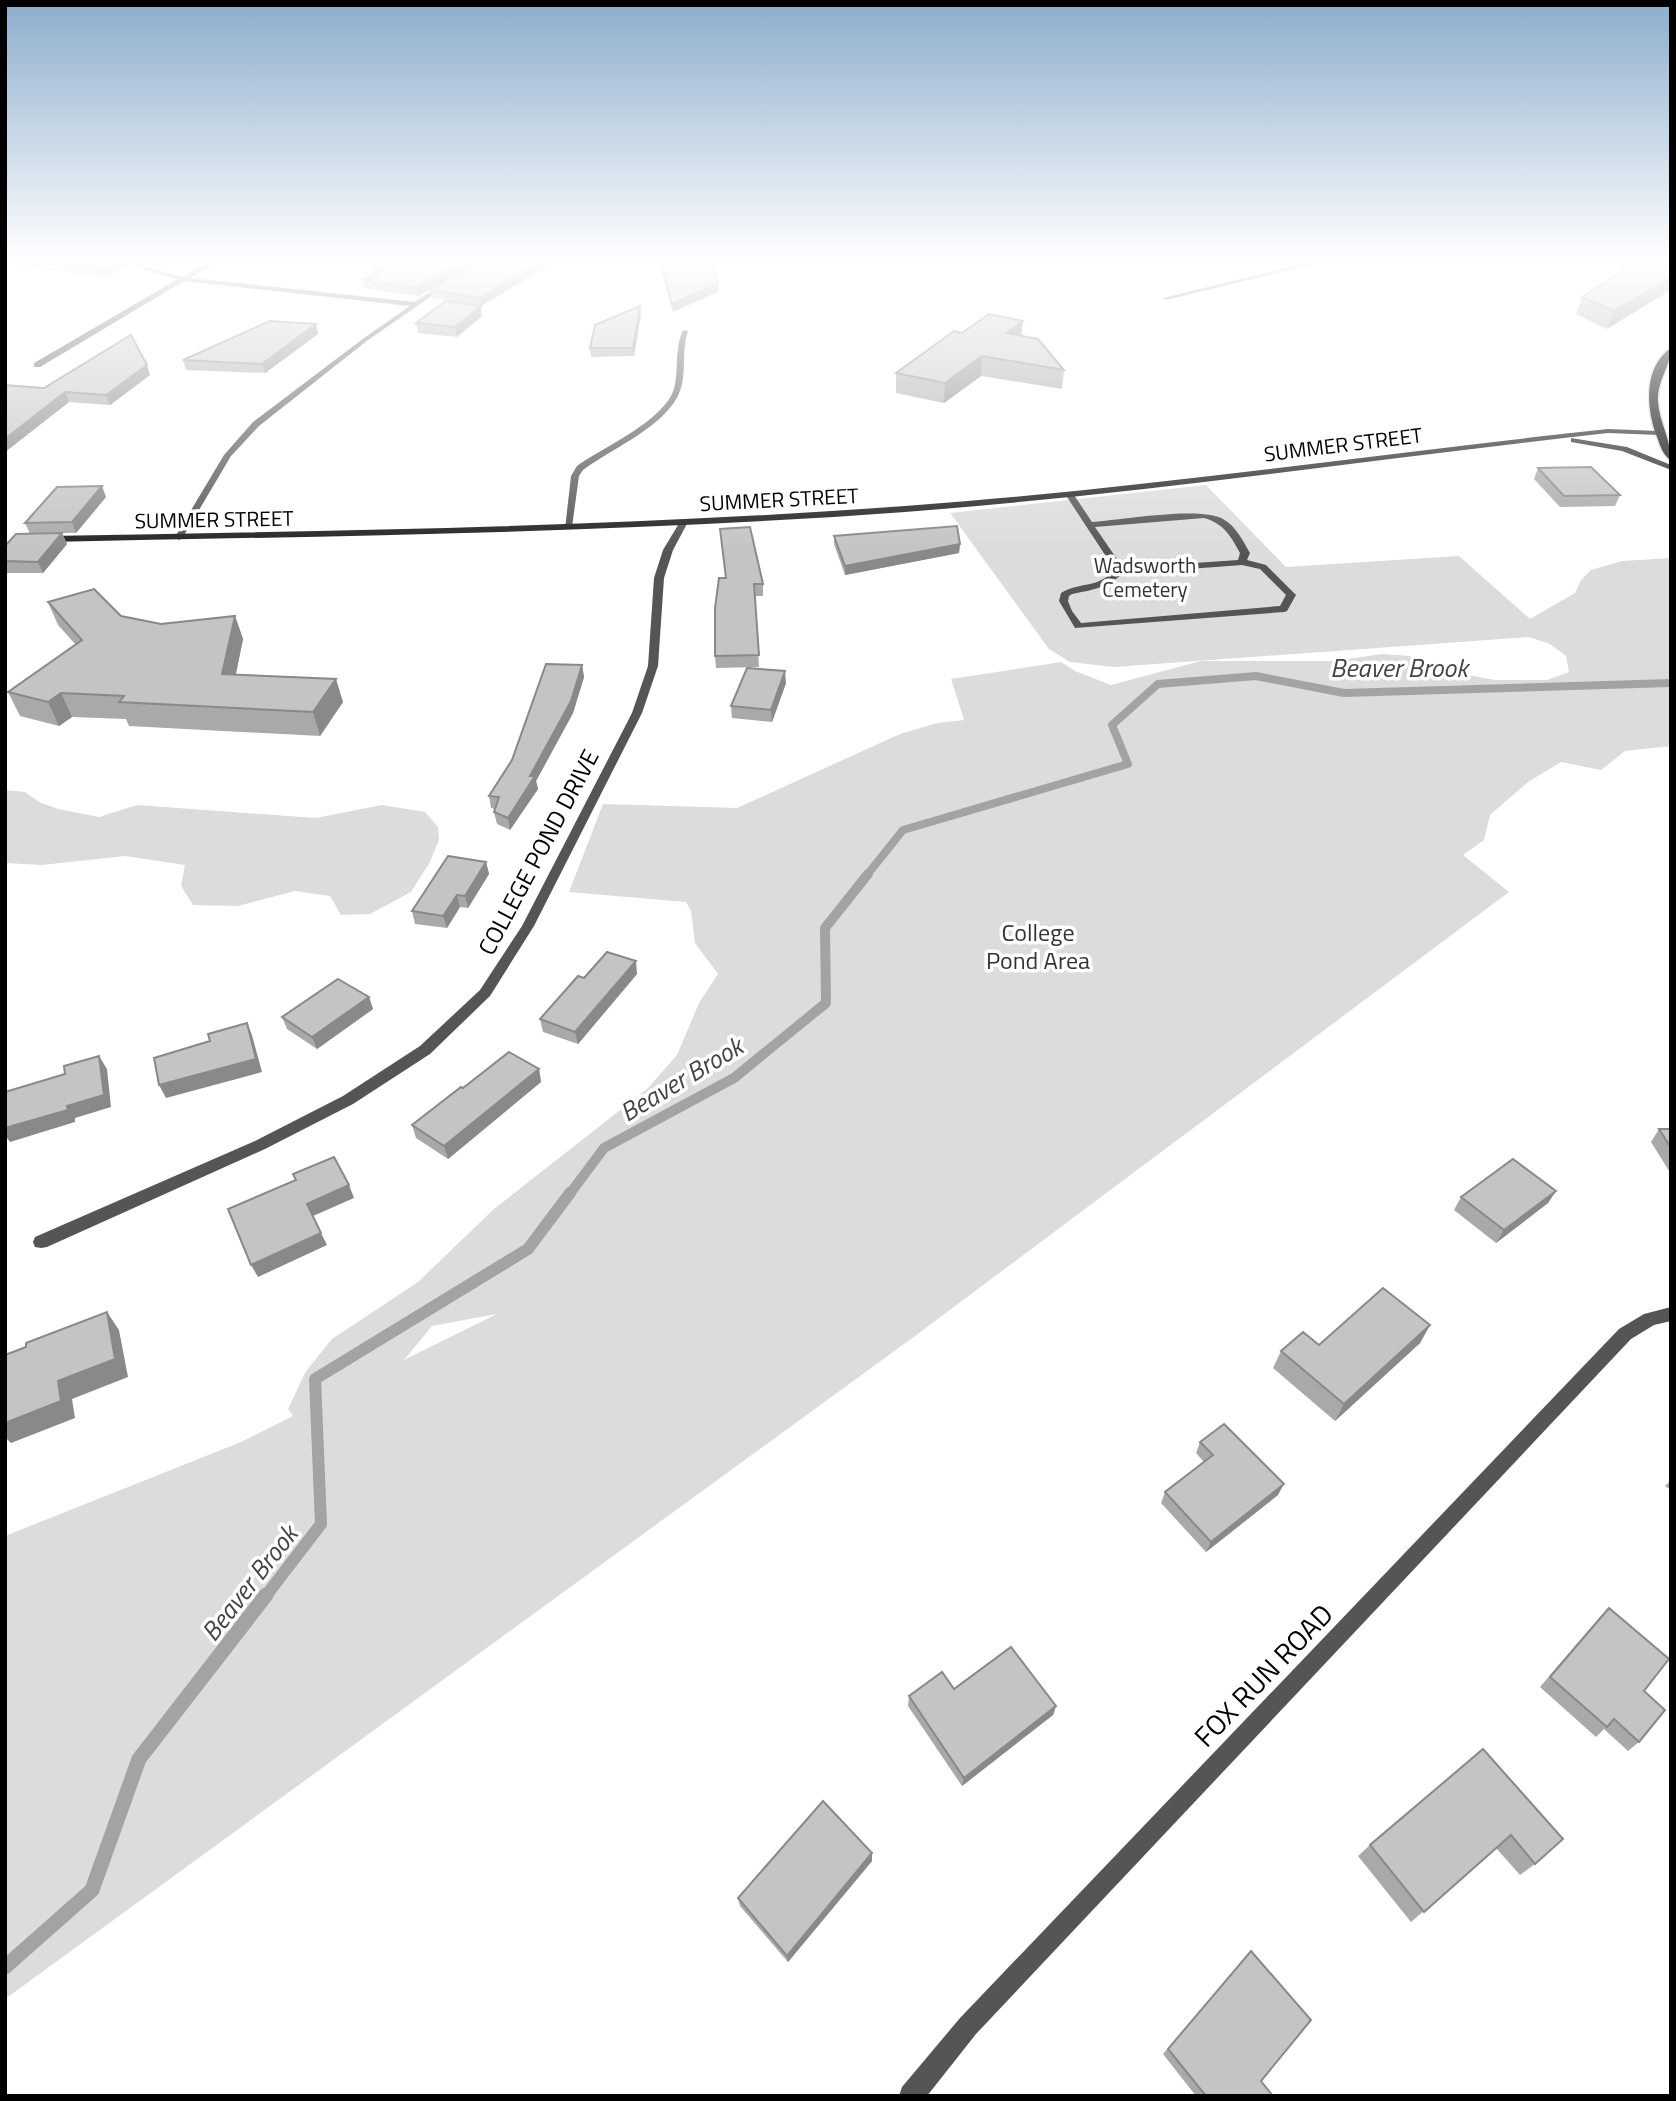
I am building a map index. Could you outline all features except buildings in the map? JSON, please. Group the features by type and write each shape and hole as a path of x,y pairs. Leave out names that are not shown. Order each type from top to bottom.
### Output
{"main road":[{"path":"1667,356 1656,372 1652,395 1654,419 1671,457"}],"street":[{"path":"37,365 52,356"},
{"path":"179,537 228,455 256,424 345,356"},
{"path":"568,527 575,476 580,468 663,411 676,393 678,356"},
{"name":"SUMMER STREET","path":"31,540 568,527 908,509 1069,494 1608,431 1659,433"},
{"name":"SUMMER STREET","path":"1552,437 1624,449 1671,468"},
{"path":"1069,494 1120,571"},
{"path":"1089,525 1204,515 1223,520 1232,529 1245,553 1242,562"},
{"name":"COLLEGE POND DRIVE","path":"41,1242 247,1151 348,1100 425,1050 485,993 528,926 637,713 653,667 659,578 668,550 684,522"},
{"path":"1242,562 1264,568 1291,595 1284,609 1078,626 1062,606 1063,597 1068,591 1108,582 1120,571 1242,562"},
{"name":"FOX RUN ROAD","path":"911,2096 968,2026 1625,1334 1650,1319 1671,1314"}],"green space":[{"name":"College Pond Area","path":"1206,485 1286,567 1459,556 1530,619 1575,593 1581,580 1591,570 1622,561 1671,558 1671,746 1625,751 1601,770 1561,762 1528,782 1490,815 1484,840 1463,855 1509,892 915,1336 5,1999 5,1536 241,1442 293,1416 288,1409 306,1371 332,1339 418,1282 494,1209 647,1089 677,1055 699,1003 718,974 695,943 691,911 686,902 569,892 603,804 737,808 900,734 937,723 964,720 951,679 1061,662 1075,671 1111,685 1201,661 1335,661 1382,654 1410,656 1436,669 1495,680 1547,680 1569,672 1566,656 1550,644 1529,637 1114,667 1070,662 1049,649 950,513","holes":["496,1314 404,1360 432,1326"]},
{"path":"5,790 25,792 39,802 58,809 99,817 137,805 316,818 382,805 425,812 438,827 439,840 430,862 411,892 370,914 341,915 330,896 295,891 238,906 193,905 181,886 185,865 125,856 42,865 5,863"}],"waterway":[{"name":"Beaver Brook","path":"867,875 903,830 1128,764 1112,725 1158,684 1256,676 1344,693 1671,683"},
{"name":"Beaver Brook","path":"569,1195 604,1148 734,1078 826,1003 825,928 868,874"},
{"name":"Beaver Brook","path":"265,1597 321,1524 315,1379 528,1249 570,1193"},
{"name":"Beaver Brook","path":"5,1967 92,1890 139,1759 266,1595"}],"park label":[{"name":"Wadsworth Cemetery","path":"1145,577"}]}
